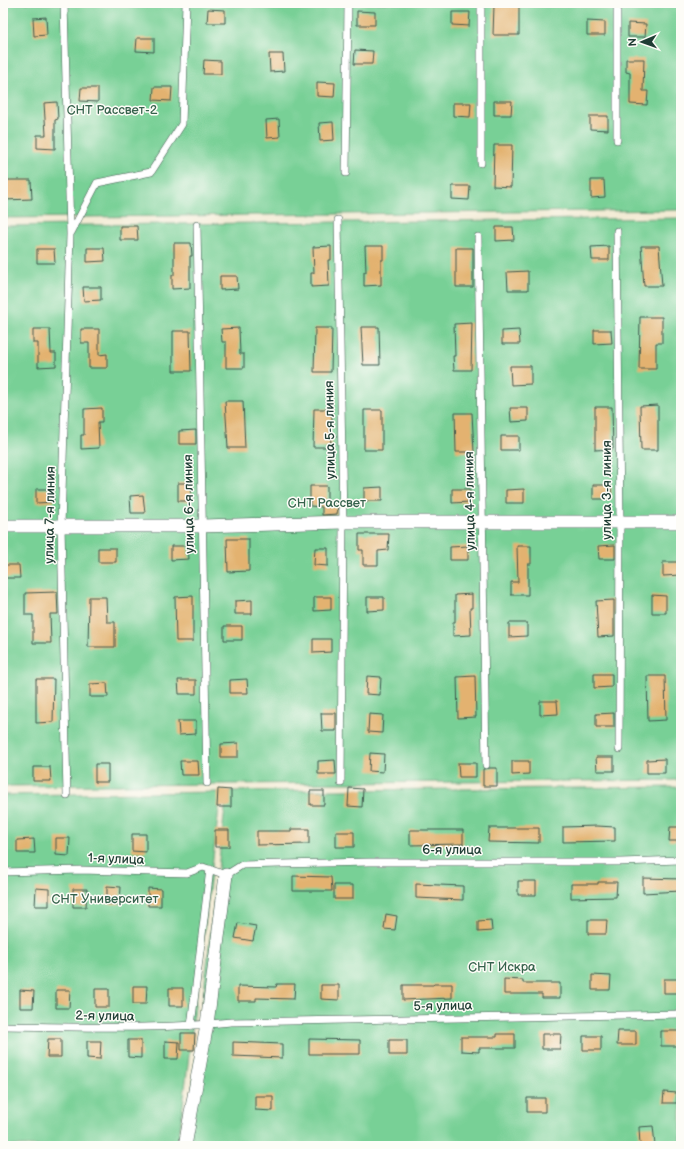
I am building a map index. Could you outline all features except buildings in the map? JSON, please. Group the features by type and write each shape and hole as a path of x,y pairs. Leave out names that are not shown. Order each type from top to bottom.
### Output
{"street":[{"path":"3,526 202,526 343,522 681,522"},
{"path":"185,1146 207,1024 226,875"}],"lane":[{"name":"улица 7-я линия","path":"64,3 70,234 61,526 67,795"},
{"path":"70,234 97,183 151,172 182,124 186,3"},
{"path":"346,173 348,3"},
{"path":"481,3 481,163"},
{"path":"617,3 617,140"},
{"name":"улица 5-я линия","path":"338,220 343,522 341,783"},
{"name":"улица 6-я линия","path":"197,225 206,783"},
{"name":"улица 3-я линия","path":"617,231 620,521 619,749"},
{"name":"улица 4-я линия","path":"478,237 486,765"},
{"name":"6-я улица","path":"226,875 242,865 369,862 620,862 681,860"},
{"name":"1-я улица","path":"3,872 81,870 187,873 203,867 226,875"},
{"path":"190,1026 210,869"},
{"name":"5-я улица","path":"207,1024 239,1022 681,1014"},
{"name":"2-я улица","path":"3,1026 132,1028 207,1024"}],"green space":[{"name":"СНТ Рассвет-2","path":"3,3 681,3 681,210 3,218"},
{"name":"СНТ Рассвет","path":"681,218 681,780 3,786 3,226"},
{"name":"СНТ Искра","path":"681,787 681,1146 186,1146 227,791"},
{"name":"СНТ Университет","path":"221,792 178,1146 3,1146 3,795"}]}
